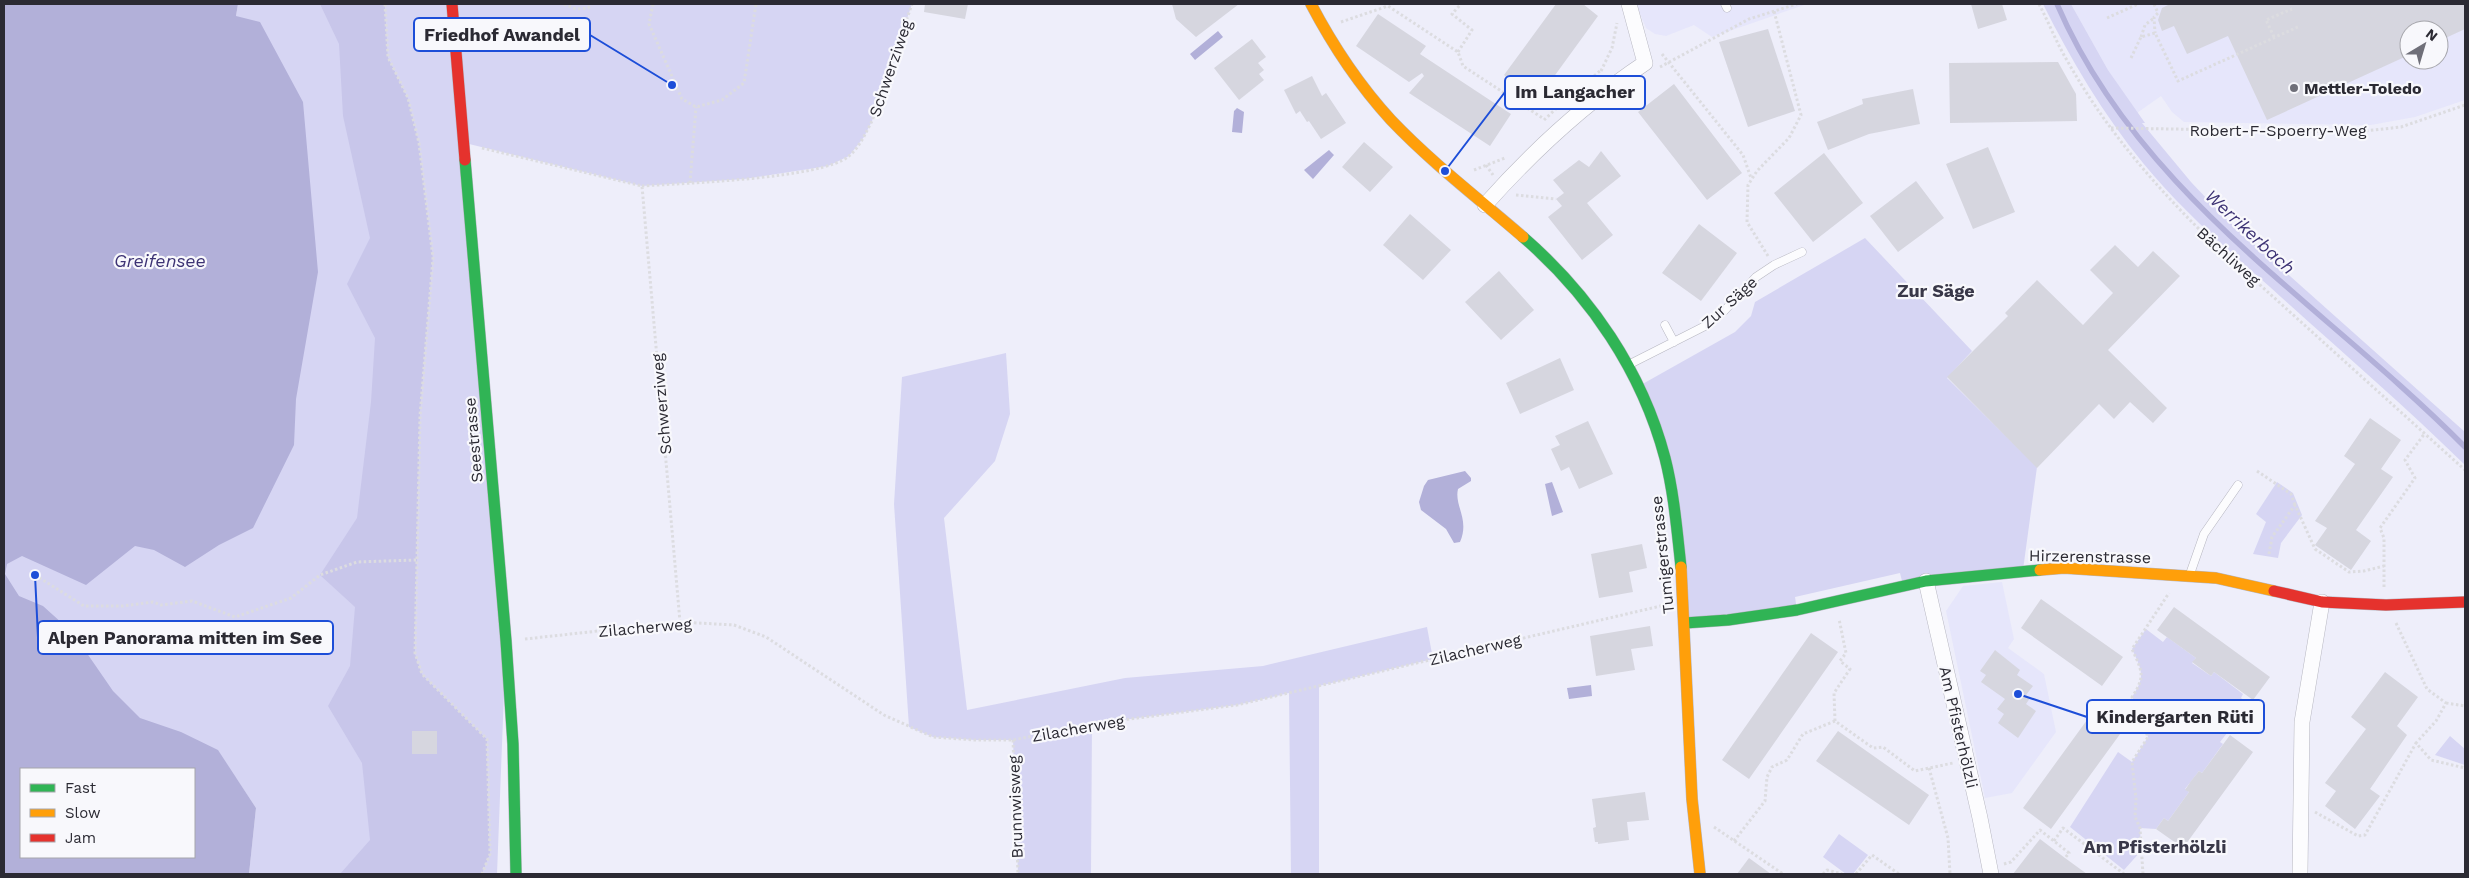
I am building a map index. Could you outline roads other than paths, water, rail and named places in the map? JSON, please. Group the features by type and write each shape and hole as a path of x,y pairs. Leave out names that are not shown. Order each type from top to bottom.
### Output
{"street":[{"name":"Seestrasse","path":"452,4 506,641 513,744 516,874"},
{"name":"Tumigerstrasse","path":"1311,4 1342,59 1365,91 1405,134 1452,178 1485,204 1567,279 1602,324 1639,386 1661,443 1675,505 1684,604 1695,821 1700,874"},
{"path":"1485,204 1568,120 1614,84 1645,63 1628,4"},
{"name":"Hirzerenstrasse","path":"1685,623 1728,620 1797,610 1926,581 2064,568 2216,578 2322,602 2386,605 2465,602"},
{"name":"Am Pfisterhölzli","path":"1926,581 1990,871"},
{"path":"2300,874 2302,722 2322,602"}],"lane":[{"name":"Zur Säge","path":"1628,365 1707,325 1724,311 1756,277 1774,265 1802,252"},
{"path":"1665,325 1674,342"},
{"path":"2184,576 2204,534 2238,485"}],"water":[{"name":"Greifensee","path":"4,4 238,4 236,16 260,22 303,102 318,272 296,399 294,445 253,528 219,545 185,567 154,550 135,546 86,585 22,556 7,564 5,574 19,596 43,606 73,633 113,691 140,718 181,732 218,750 256,808 249,874 4,874"},
{"path":"1218,31 1223,37 1195,60 1190,54"},
{"path":"1237,108 1244,112 1242,133 1232,132 1234,111"},
{"path":"1329,150 1334,155 1313,179 1304,170"},
{"path":"1465,471 1471,478 1471,481 1458,489 1457,495 1463,520 1463,534 1460,542 1454,543 1446,529 1421,510 1419,502 1428,480"},
{"path":"1552,482 1563,512 1552,516 1545,484"},
{"path":"1591,685 1592,696 1569,699 1567,688"}],"waterway":[{"name":"Werrikerbach","path":"2057,4 2093,73 2136,134 2185,191 2239,244 2410,395 2465,447"}],"place":[{"name":"Friedhof Awandel","path":"672,85"},
{"name":"Mettler-Toledo","path":"2294,88"},
{"name":"Im Langacher","path":"1445,171"},
{"name":"Alpen Panorama mitten im See","path":"35,575"},
{"name":"Kindergarten Rüti","path":"2018,694"}],"district":[{"name":"Zur Säge","path":"1936,291"},
{"name":"Am Pfisterhölzli","path":"2155,847"}]}
